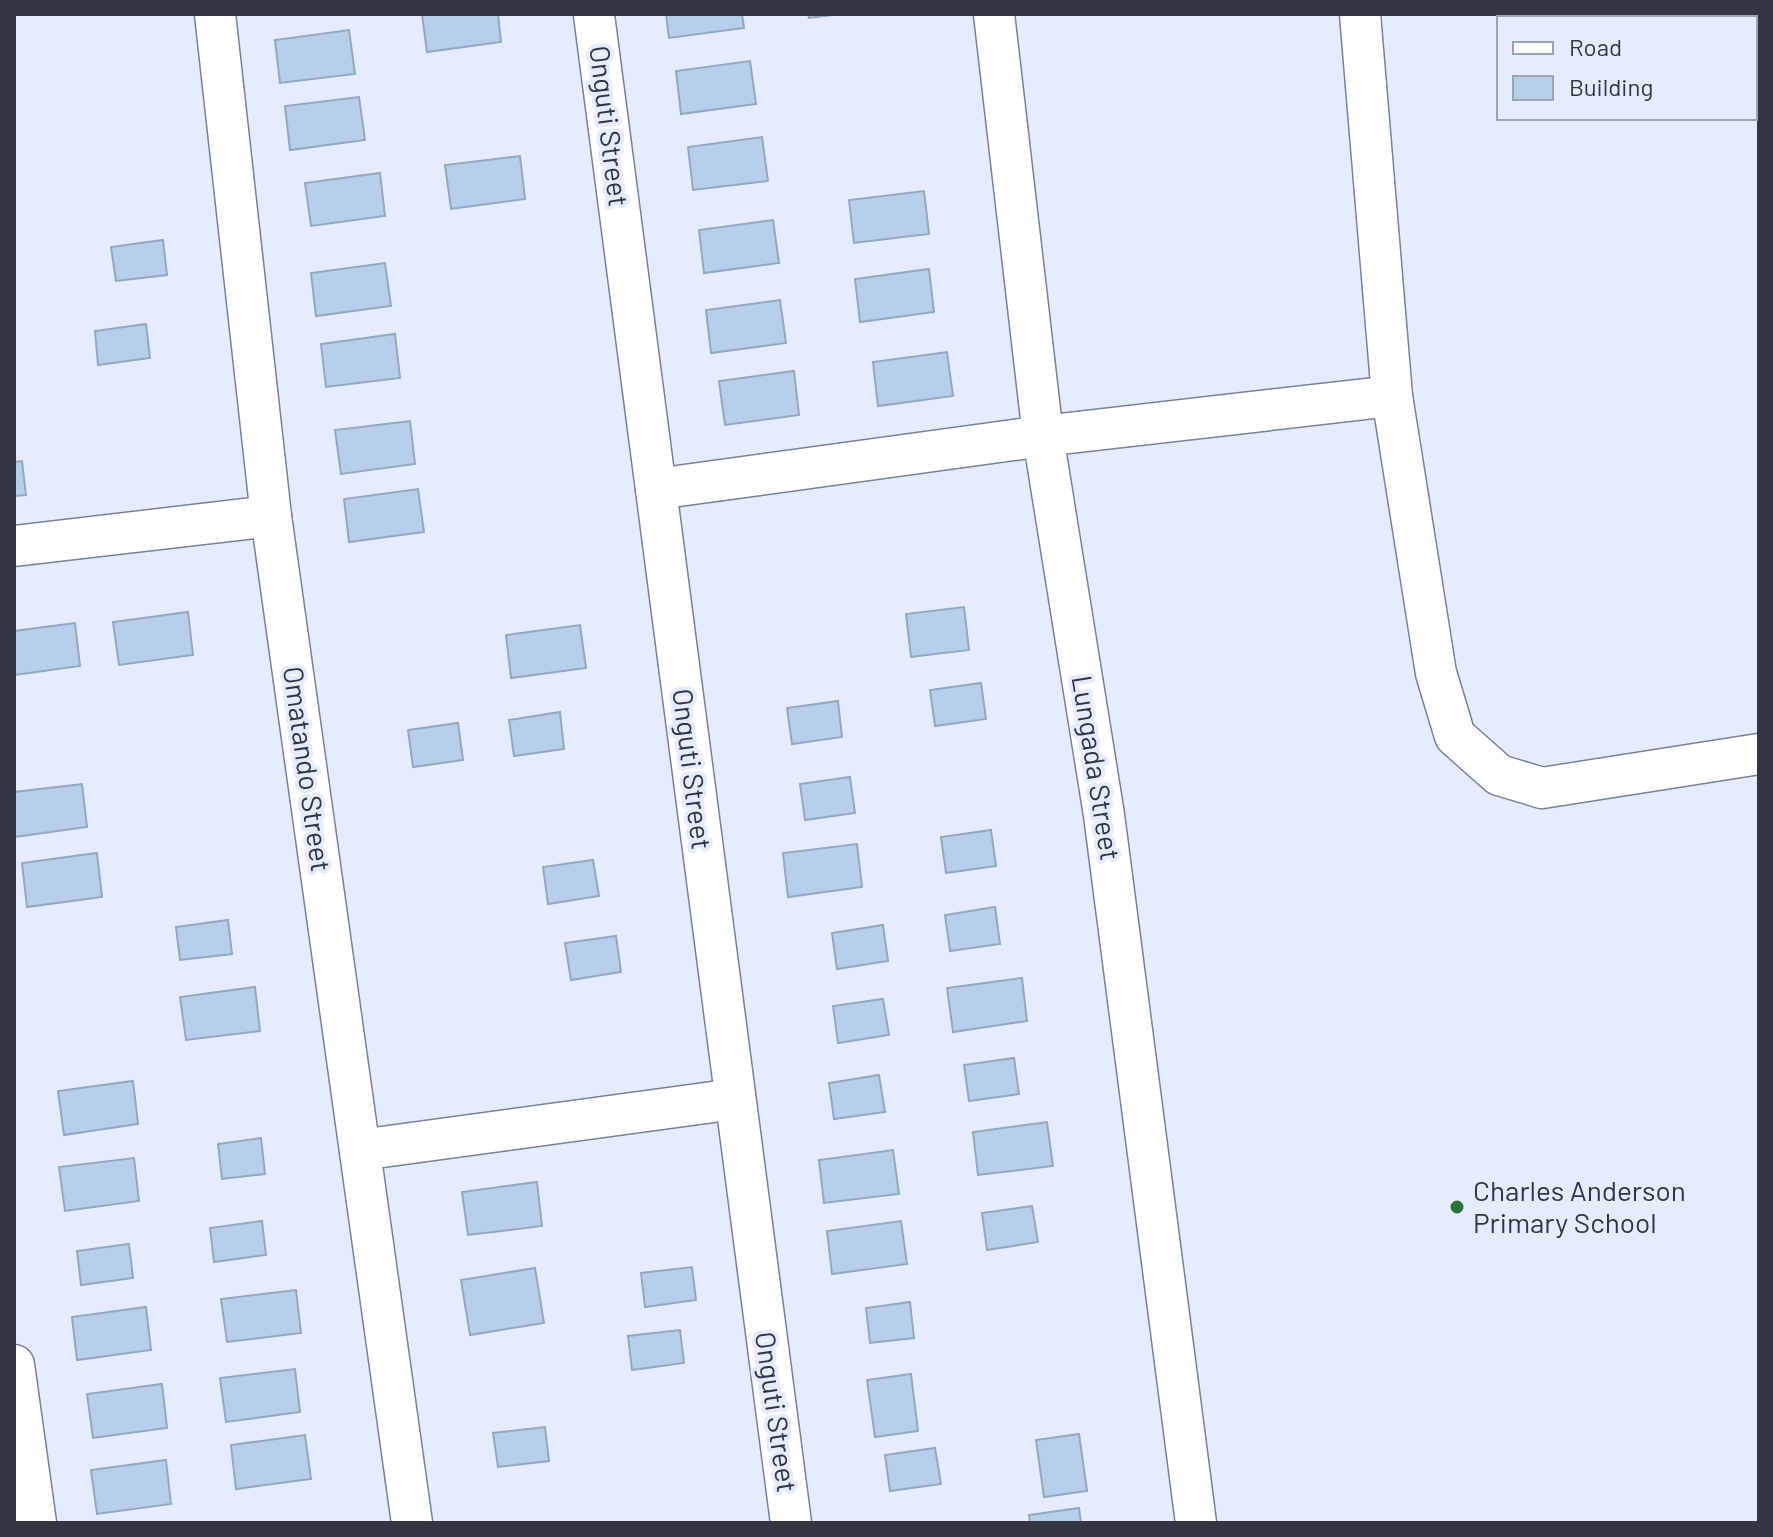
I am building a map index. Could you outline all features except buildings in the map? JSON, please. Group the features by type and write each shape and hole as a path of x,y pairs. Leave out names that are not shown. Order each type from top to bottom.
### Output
{"street":[{"name":"Omatando Street","path":"215,14 271,516 412,1523"},
{"name":"Lungada Street","path":"994,14 1043,436 1104,815 1196,1523"},
{"path":"1360,14 1392,396 1436,673 1455,736 1499,775 1542,788 1759,754"},
{"path":"1757,14 1759,30"},
{"name":"Onguti Street","path":"594,15 791,1523"},
{"path":"656,489 1043,436 1392,396"},
{"path":"14,546 271,516"},
{"path":"360,1150 735,1099"},
{"path":"14,1365 36,1523"}],"place":[{"name":"Charles Anderson Primary School","path":"1457,1207"}]}
